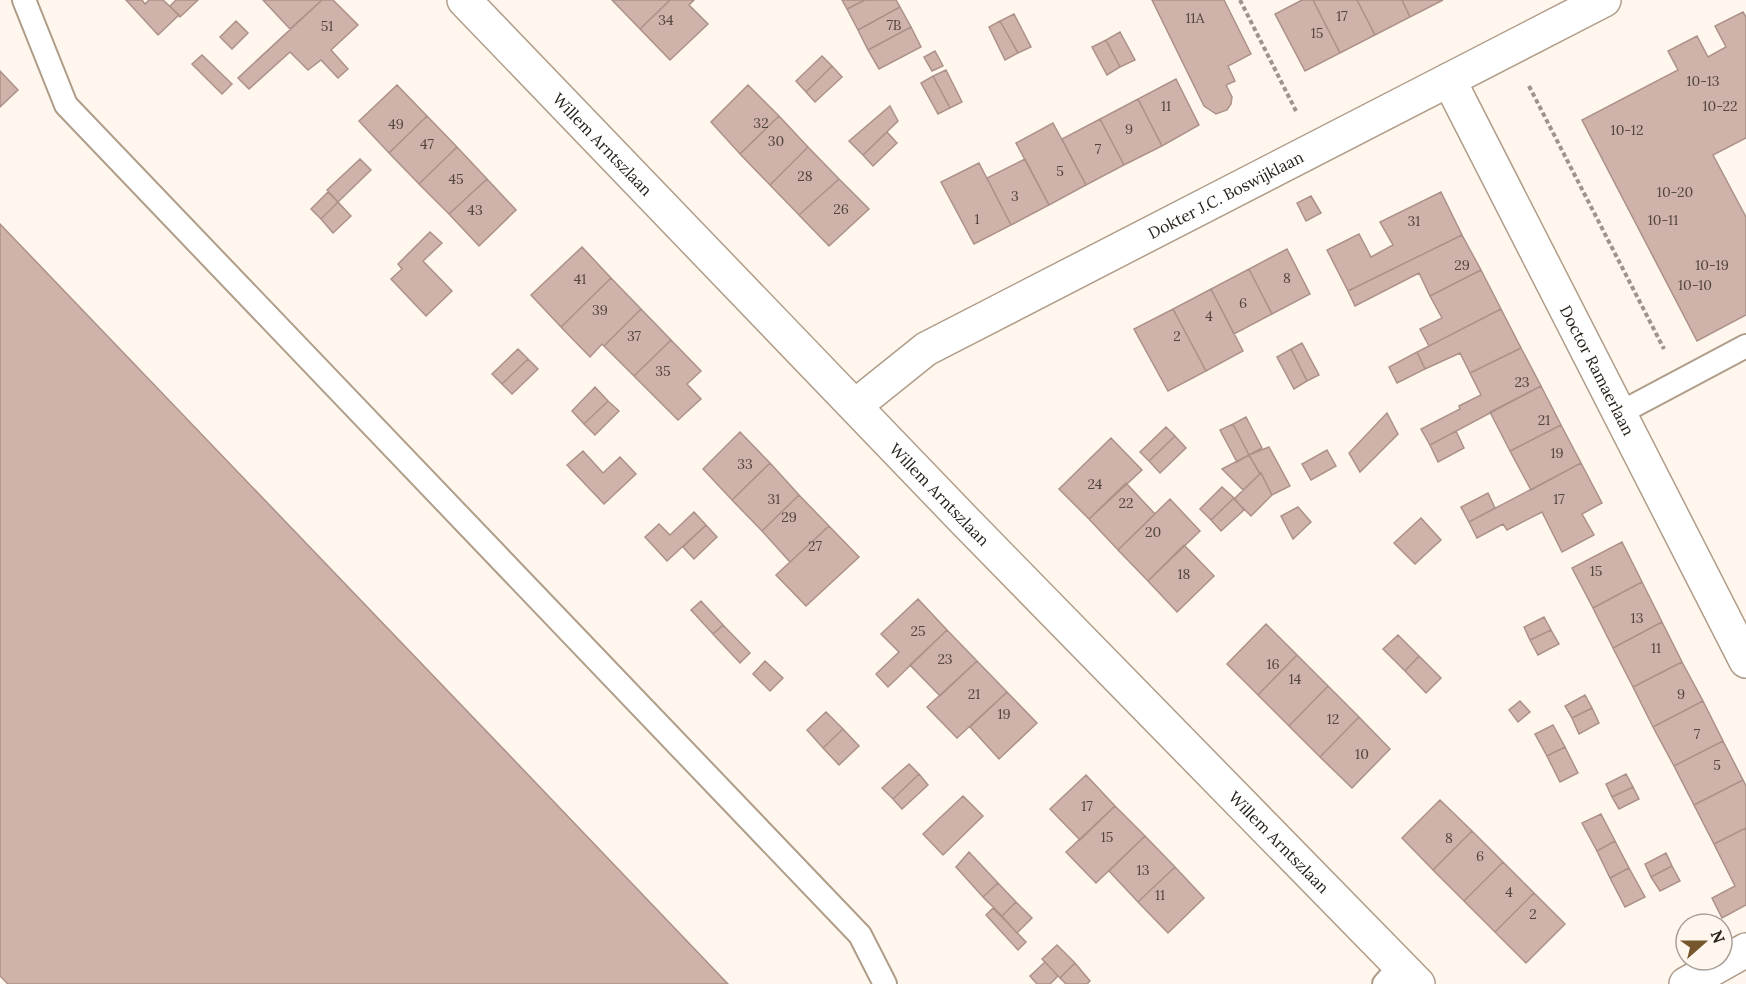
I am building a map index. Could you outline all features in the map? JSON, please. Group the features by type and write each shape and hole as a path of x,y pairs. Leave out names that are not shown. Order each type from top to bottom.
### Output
{"street":[{"name":"Willem Arntszlaan","path":"464,0 1401,978"},
{"name":"Dokter J.C. Boswijklaan","path":"855,406 926,349 1604,0"},
{"name":"Doctor Ramaerlaan","path":"1449,80 1746,661"},
{"path":"1686,984 1746,950"}],"lane":[{"path":"24,0 66,105 860,935 885,984"},
{"path":"1620,413 1746,346"}],"path":[{"path":"1240,0 1315,149"},
{"path":"1509,49 1666,352"}],"building":[{"path":"126,0 142,0 145,4 149,0 163,0 179,15 158,35"},
{"path":"176,0 198,0 180,17 170,6"},
{"path":"263,0 322,0 290,29"},
{"path":"322,0 333,0 358,25 331,50 348,69 338,78 321,60 308,70 290,52 249,89 238,78"},
{"path":"612,0 670,0 640,29"},
{"path":"670,0 694,0 689,5 708,24 670,60 640,29"},
{"path":"842,0 865,0 847,9"},
{"path":"865,0 896,0 900,7 858,30 847,9"},
{"path":"1152,0 1224,0 1251,54 1228,66 1235,81 1226,85 1232,97 1227,110 1216,114 1204,106"},
{"path":"1302,0 1313,0 1340,53 1305,71 1275,14"},
{"path":"1313,0 1357,0 1375,35 1340,53"},
{"path":"1357,0 1402,0 1410,17 1375,35"},
{"path":"1402,0 1443,0 1410,17"},
{"path":"900,7 911,27 868,50 858,30"},
{"path":"1743,12 1746,17 1746,138 1713,155 1746,217 1746,315 1697,341 1582,120 1678,70 1668,51 1697,36 1708,57 1726,47 1715,26"},
{"path":"1014,14 1031,47 1018,53 1000,21"},
{"path":"236,21 248,33 232,49 220,37"},
{"path":"1000,21 1018,53 1005,60 989,27"},
{"path":"911,27 921,47 879,69 868,50"},
{"path":"1120,32 1135,60 1120,67 1106,40"},
{"path":"1106,40 1120,67 1107,75 1092,47"},
{"path":"935,51 943,66 932,71 924,57"},
{"path":"202,55 232,84 222,94 192,64"},
{"path":"822,56 832,66 806,92 796,81"},
{"path":"832,66 842,77 815,102 806,92"},
{"path":"946,70 962,102 950,108 933,76"},
{"path":"0,71 18,90 0,107"},
{"path":"933,76 950,108 938,114 921,83"},
{"path":"1176,79 1199,125 1162,146 1138,99"},
{"path":"397,85 427,116 389,153 359,121"},
{"path":"748,85 779,116 740,154 711,122"},
{"path":"1138,99 1162,146 1124,165 1100,119"},
{"path":"890,106 898,121 863,155 849,141"},
{"path":"427,116 457,147 419,184 389,153"},
{"path":"779,116 808,147 770,185 740,154"},
{"path":"1100,119 1124,165 1086,185 1062,139"},
{"path":"1053,123 1086,185 1049,205 1016,143"},
{"path":"887,132 897,143 873,166 863,155"},
{"path":"457,147 487,179 449,214 419,184"},
{"path":"808,147 839,179 799,215 770,185"},
{"path":"360,159 371,170 338,202 327,190"},
{"path":"1025,159 1049,205 1011,225 987,178"},
{"path":"979,163 1011,225 974,244 941,182"},
{"path":"487,179 516,210 479,246 449,214"},
{"path":"839,179 869,209 829,246 799,215"},
{"path":"328,192 338,202 321,219 311,209"},
{"path":"1441,192 1462,235 1348,291 1327,250 1359,234 1371,257 1393,245 1380,222"},
{"path":"1311,196 1321,213 1306,221 1297,203"},
{"path":"338,202 351,216 333,233 321,219"},
{"path":"0,224 728,984 8,984 0,976"},
{"path":"430,232 442,243 423,261 452,291 426,316 391,279 402,269 398,264"},
{"path":"1462,235 1481,270 1430,296 1419,273 1355,306 1348,291"},
{"path":"582,247 611,278 561,327 531,295"},
{"path":"1287,249 1310,294 1272,314 1249,269"},
{"path":"1249,269 1272,314 1234,334 1211,289"},
{"path":"1481,270 1501,309 1429,346 1420,329 1442,318 1430,296"},
{"path":"611,278 641,309 590,357 561,327"},
{"path":"1211,289 1243,351 1206,371 1173,309"},
{"path":"641,309 671,340 634,376 604,346"},
{"path":"1173,309 1206,371 1168,391 1134,329"},
{"path":"1501,309 1521,348 1470,373 1460,353 1425,369 1417,352"},
{"path":"671,340 701,371 687,384 701,399 678,420 634,376"},
{"path":"1302,343 1319,375 1307,381 1291,349"},
{"path":"1521,348 1541,386 1430,445 1421,429 1460,409 1459,406 1481,395 1470,373"},
{"path":"518,349 528,359 502,384 492,374"},
{"path":"1291,349 1307,381 1294,389 1277,357"},
{"path":"1417,352 1425,369 1397,383 1389,367"},
{"path":"528,359 538,369 512,394 502,384"},
{"path":"1541,386 1561,425 1510,451 1490,412"},
{"path":"595,387 608,401 584,424 572,411"},
{"path":"608,401 619,411 595,435 584,424"},
{"path":"1387,413 1398,434 1360,472 1349,453"},
{"path":"1246,417 1262,448 1249,455 1233,424"},
{"path":"1233,424 1249,455 1237,462 1220,430"},
{"path":"1561,425 1581,463 1531,490 1510,451"},
{"path":"1166,427 1175,436 1149,461 1140,452"},
{"path":"1456,431 1464,448 1438,462 1430,445"},
{"path":"740,432 770,463 732,500 703,469"},
{"path":"1175,436 1186,448 1160,473 1149,461"},
{"path":"1111,438 1142,470 1089,519 1059,489"},
{"path":"1269,447 1290,486 1272,495 1249,455"},
{"path":"1327,450 1336,466 1311,480 1302,464"},
{"path":"583,451 603,473 620,457 636,474 604,504 567,465"},
{"path":"1249,455 1260,474 1243,490 1222,469"},
{"path":"770,463 799,495 762,531 732,500"},
{"path":"1581,463 1602,503 1582,514 1594,535 1562,552 1542,512 1507,530 1503,524 1477,538 1469,522"},
{"path":"1261,473 1272,495 1251,516 1234,499"},
{"path":"1126,483 1155,514 1118,550 1089,519"},
{"path":"1222,487 1234,498 1211,520 1200,509"},
{"path":"1488,493 1495,508 1469,522 1461,507"},
{"path":"799,495 829,526 776,575 790,562 762,531"},
{"path":"1234,498 1244,510 1221,531 1211,520"},
{"path":"1170,499 1200,531 1148,581 1118,550"},
{"path":"1298,507 1311,522 1293,539 1281,516"},
{"path":"694,512 706,525 667,561 645,537 659,524 670,535"},
{"path":"1421,518 1441,540 1415,564 1394,543"},
{"path":"706,525 717,537 694,559 683,547"},
{"path":"829,526 859,557 806,606 776,575"},
{"path":"1622,542 1642,582 1593,608 1572,568"},
{"path":"1184,545 1214,576 1177,612 1148,581"},
{"path":"1642,582 1662,622 1613,648 1593,608"},
{"path":"918,599 947,630 888,687 876,674 899,652 881,634"},
{"path":"701,601 723,625 713,634 691,610"},
{"path":"1544,617 1551,630 1530,640 1524,627"},
{"path":"1662,622 1682,662 1633,687 1613,648"},
{"path":"1266,624 1297,655 1258,695 1227,664"},
{"path":"723,625 750,653 740,663 713,634"},
{"path":"947,630 977,661 940,696 910,665"},
{"path":"1551,630 1559,644 1538,655 1530,640"},
{"path":"1398,635 1419,656 1405,671 1383,649"},
{"path":"1297,655 1328,686 1289,726 1258,695"},
{"path":"1419,656 1441,678 1426,693 1405,671"},
{"path":"765,661 783,678 770,691 753,674"},
{"path":"977,661 1007,692 957,738 927,707"},
{"path":"1682,662 1703,701 1653,727 1633,687"},
{"path":"1328,686 1359,717 1320,757 1289,726"},
{"path":"1007,692 1037,723 999,759 970,727"},
{"path":"1585,695 1592,708 1572,718 1565,706"},
{"path":"1520,701 1530,712 1518,722 1509,710"},
{"path":"1703,701 1723,741 1674,766 1653,727"},
{"path":"1592,708 1599,723 1579,734 1572,718"},
{"path":"826,712 843,729 823,748 807,730"},
{"path":"1359,717 1390,749 1352,788 1320,757"},
{"path":"1553,725 1565,747 1547,756 1535,734"},
{"path":"843,729 859,746 839,765 823,748"},
{"path":"1723,741 1743,780 1694,805 1674,766"},
{"path":"1565,747 1578,773 1560,782 1547,756"},
{"path":"909,764 919,774 893,799 882,788"},
{"path":"919,774 928,785 902,809 893,799"},
{"path":"1626,774 1633,787 1612,797 1606,784"},
{"path":"1086,775 1115,806 1080,840 1050,809"},
{"path":"1743,780 1746,786 1746,828 1714,844 1694,805"},
{"path":"1633,787 1639,799 1619,809 1612,797"},
{"path":"963,796 983,816 943,855 923,834"},
{"path":"1440,800 1472,831 1433,870 1402,838"},
{"path":"1115,806 1145,836 1096,883 1066,852"},
{"path":"1601,814 1615,841 1597,851 1582,823"},
{"path":"1746,828 1746,905 1733,912 1719,912 1712,898 1735,886 1714,844"},
{"path":"1472,831 1503,862 1464,901 1433,870"},
{"path":"1145,836 1175,867 1138,902 1109,871"},
{"path":"1615,841 1629,868 1610,878 1597,851"},
{"path":"969,852 998,883 983,897 956,867"},
{"path":"1666,853 1672,866 1651,877 1645,864"},
{"path":"1503,862 1534,893 1495,932 1464,901"},
{"path":"1672,866 1680,881 1660,891 1651,877"},
{"path":"1175,867 1204,898 1168,933 1138,902"},
{"path":"1629,868 1645,897 1625,907 1610,878"},
{"path":"998,883 1016,902 1002,916 983,897"},
{"path":"1534,893 1565,924 1526,963 1495,932"},
{"path":"1016,902 1032,918 1017,933 1002,916"},
{"path":"993,908 1026,942 1018,950 986,915"},
{"path":"1057,945 1075,963 1060,978 1042,959"},
{"path":"1045,962 1058,976 1050,984 1037,984 1030,976"},
{"path":"1075,963 1090,981 1087,984 1066,984 1060,978"}]}
